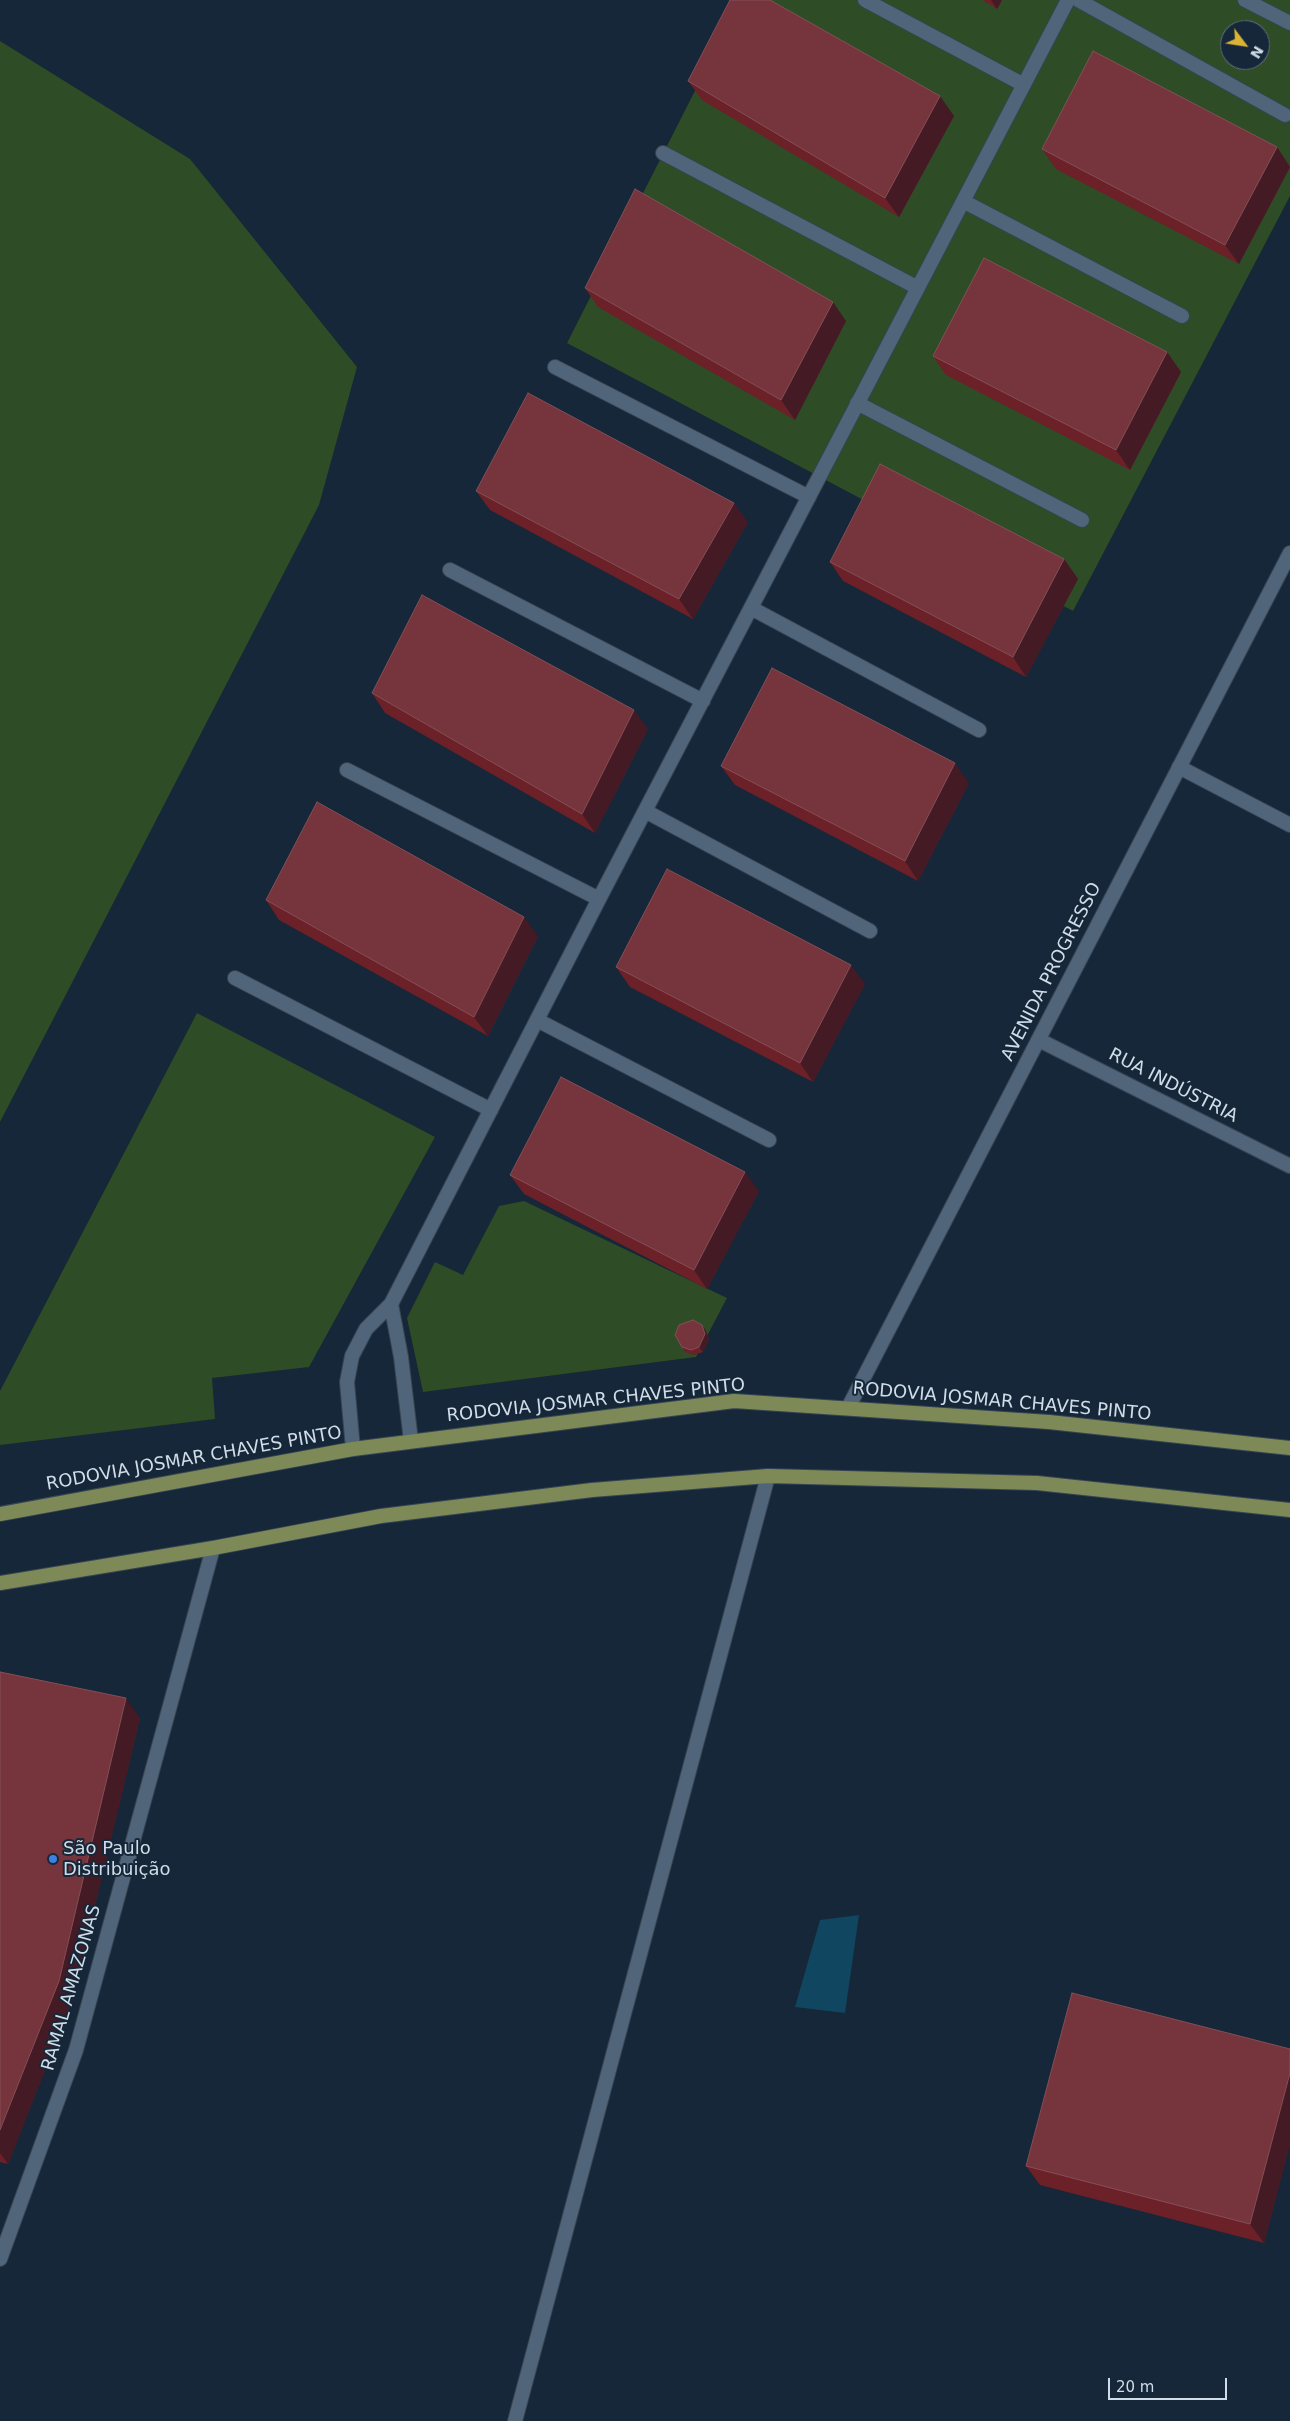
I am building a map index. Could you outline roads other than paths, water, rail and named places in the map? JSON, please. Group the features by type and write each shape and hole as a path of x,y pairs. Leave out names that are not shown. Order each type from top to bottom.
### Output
{"main road":[{"name":"RODOVIA JOSMAR CHAVES PINTO","path":"0,1514 353,1449 734,1401 1049,1422 1290,1448"},
{"path":"0,1583 213,1548 381,1516 592,1490 768,1476 1037,1483 1290,1510"}],"street":[{"path":"865,0 1024,85"},
{"path":"353,1449 347,1382 352,1356 366,1328 391,1304 490,1110 1068,0"},
{"path":"1078,0 1286,116"},
{"path":"1245,0 1290,23"},
{"path":"663,153 918,288"},
{"path":"963,201 1182,316"},
{"path":"555,367 809,497"},
{"path":"858,403 1082,520"},
{"name":"AVENIDA PROGRESSO","path":"848,1408 1290,553"},
{"path":"450,570 703,701"},
{"path":"751,608 979,730"},
{"path":"1180,767 1290,825"},
{"path":"347,770 600,899"},
{"path":"646,811 870,931"},
{"path":"235,978 490,1110"},
{"path":"537,1020 768,1140"},
{"name":"RUA INDÚSTRIA","path":"1039,1040 1290,1166"},
{"path":"391,1304 401,1358 411,1441"},
{"path":"515,2421 768,1476"},
{"name":"RAMAL AMAZONAS","path":"0,2260 76,2050 213,1548"}],"water":[{"path":"859,1915 845,2013 795,2007 820,1920"}],"place":[{"name":"São Paulo Distribuição","path":"53,1859"}]}
